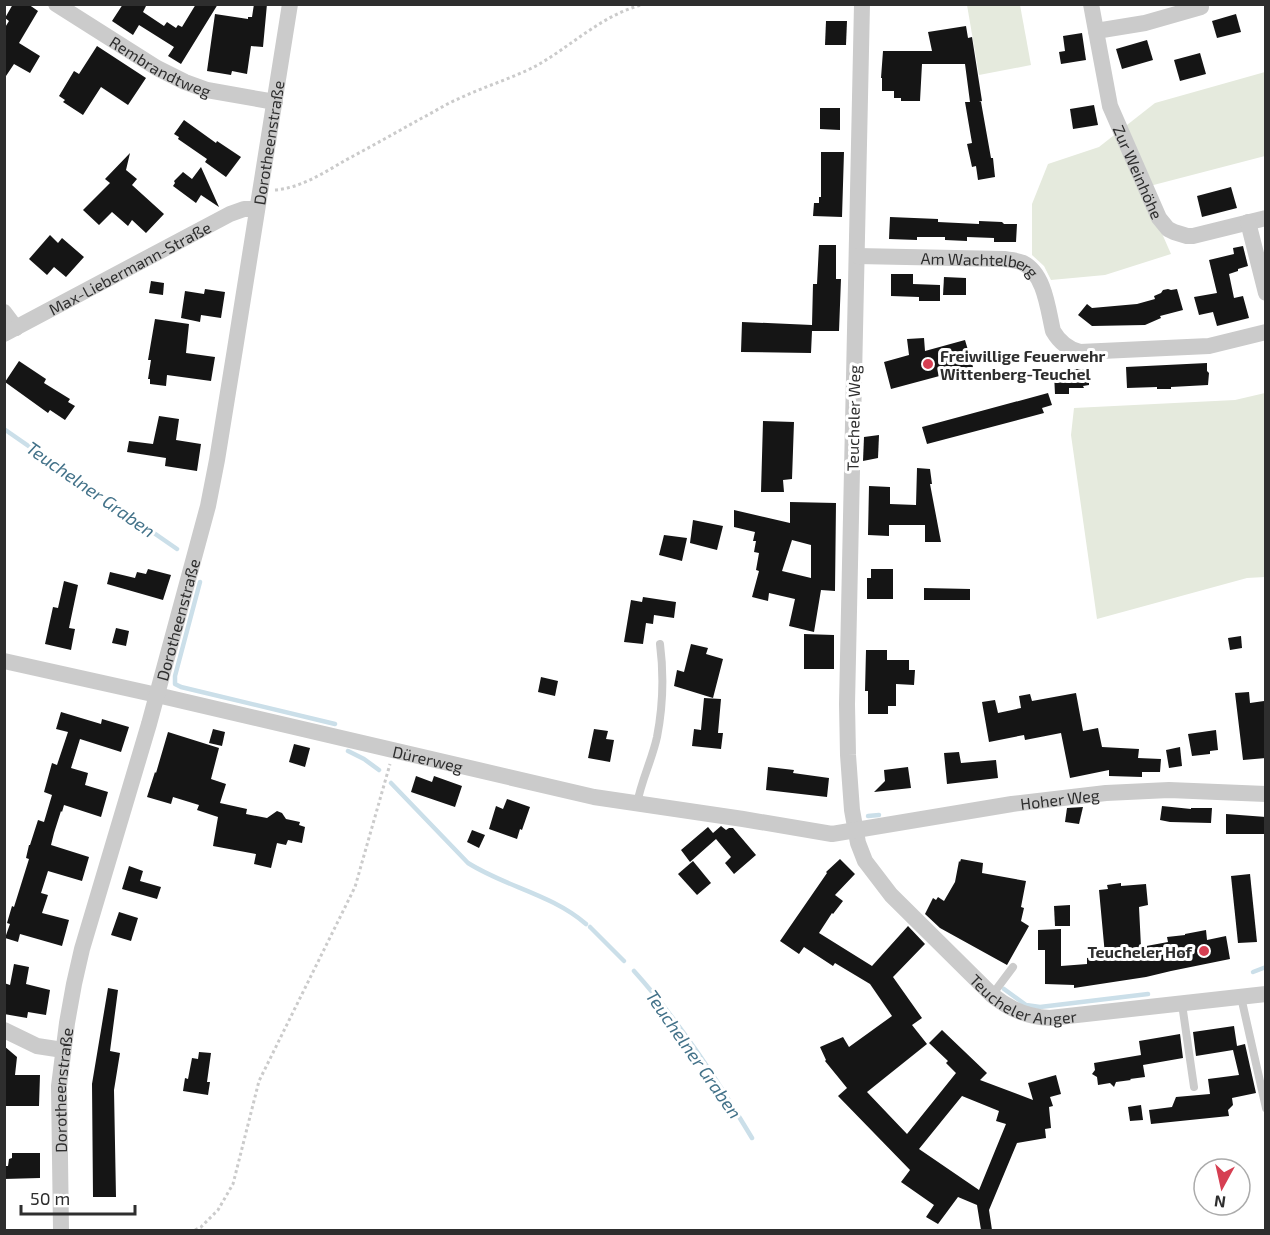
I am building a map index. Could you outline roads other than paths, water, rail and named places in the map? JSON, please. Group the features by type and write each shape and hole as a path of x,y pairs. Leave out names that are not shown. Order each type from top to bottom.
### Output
{"street":[{"name":"Rembrandtweg","path":"56,4 157,68 185,82 207,90 275,102"},
{"name":"Dorotheenstraße","path":"61,1230 59,1086 74,984 82,949 157,695 208,506 290,4"},
{"name":"Teucheler Weg","path":"855,831 848,754 847,704 862,4"},
{"name":"Zur Weinhöhe","path":"1091,4 1110,105 1163,224 1174,232 1193,236 1266,218"},
{"path":"1096,32 1145,23 1201,8"},
{"name":"Max-Liebermann-Straße","path":"10,331 230,214 244,209 257,209"},
{"path":"1248,222 1266,293"},
{"name":"Am Wachtelberg","path":"857,256 1004,259 1024,263 1031,268 1041,285 1053,331 1057,338 1067,347 1080,352 1209,346 1266,332"},
{"path":"4,312 10,331"},
{"name":"Dürerweg","path":"4,661 560,789 637,804 832,834 855,831"},
{"name":"Hoher Weg","path":"855,831 1012,804 1106,793 1169,790 1266,794"},
{"name":"Teucheler Anger","path":"855,831 865,861 877,879 992,995 1019,1012 1039,1018 1050,1018 1266,994"},
{"path":"4,1030 37,1046 63,1050"}],"lane":[{"path":"637,804 639,788 657,737 663,680 660,644"},
{"path":"992,995 1013,967"},
{"path":"1241,997 1266,1108"},
{"path":"1182,1004 1194,1087"}],"waterway":[{"name":"Teuchelner Graben","path":"4,429 177,549"},
{"name":"Teuchelner Graben","path":"200,582 175,676 175,684 335,724"},
{"name":"Teuchelner Graben","path":"348,751 379,770"},
{"name":"Teuchelner Graben","path":"391,783 468,863 558,905 586,924"},
{"path":"868,816 879,815"},
{"name":"Teuchelner Graben","path":"590,927 624,961"},
{"path":"1253,972 1266,967"},
{"name":"Teuchelner Graben","path":"634,971 667,1010 697,1052 752,1138"},
{"path":"1004,989 1026,1005 1040,1007 1148,994"}],"place":[{"name":"Freiwillige Feuerwehr Wittenberg-Teuchel","path":"928,364"},
{"name":"Teucheler Hof","path":"1204,951"}]}
